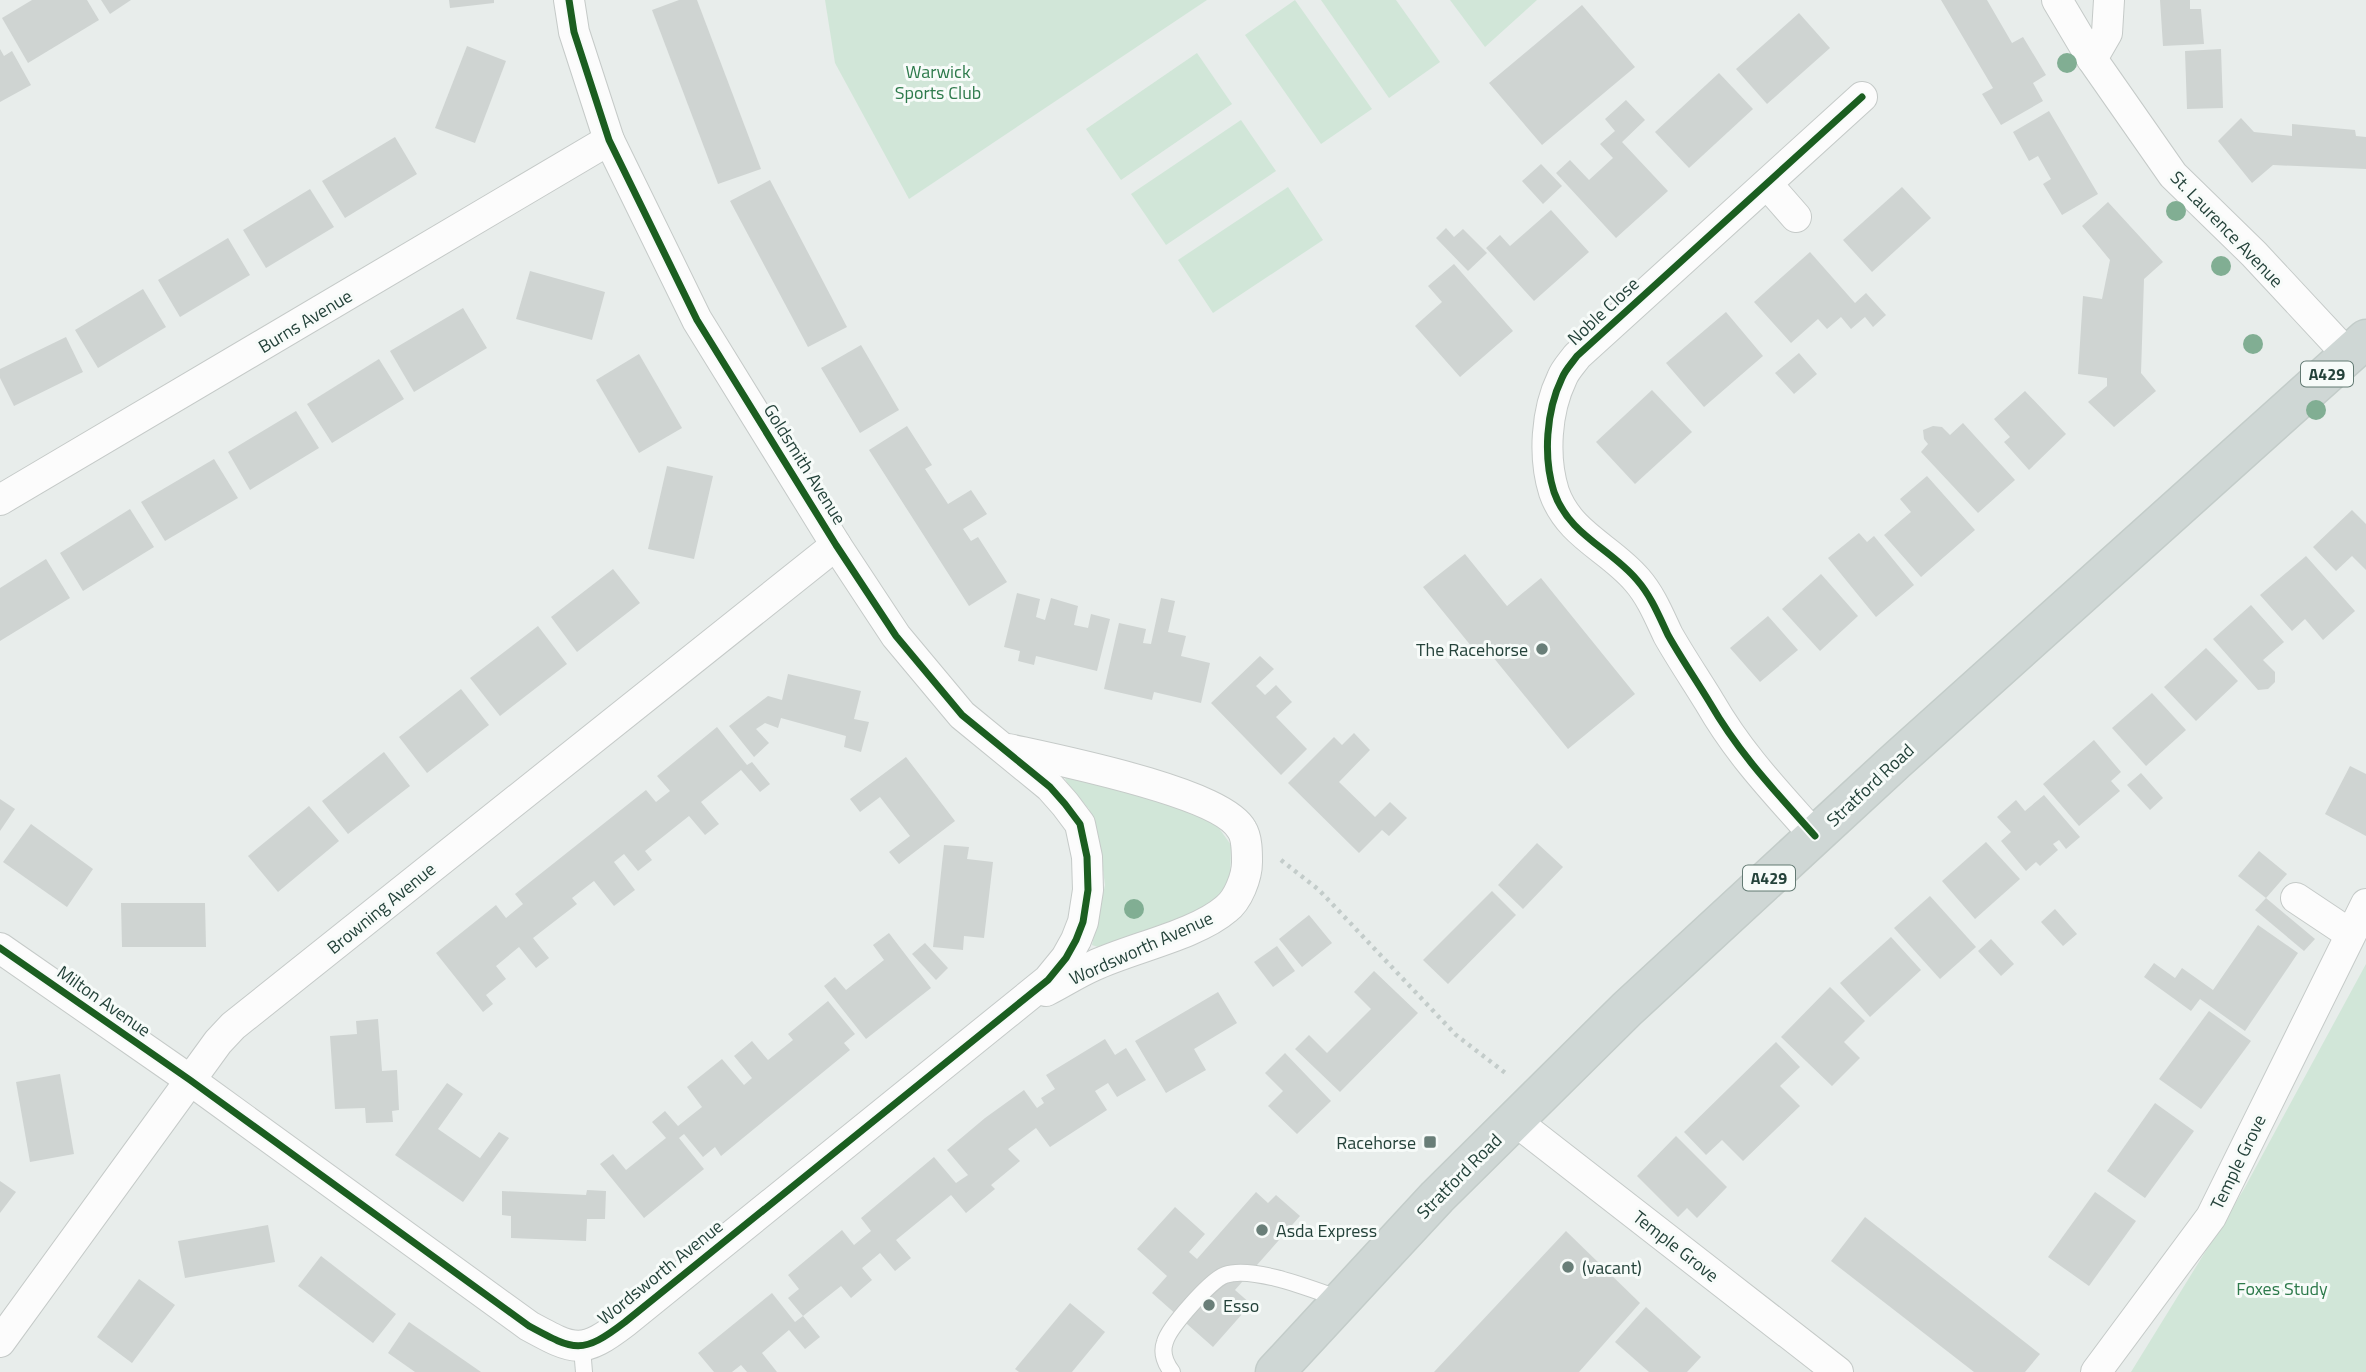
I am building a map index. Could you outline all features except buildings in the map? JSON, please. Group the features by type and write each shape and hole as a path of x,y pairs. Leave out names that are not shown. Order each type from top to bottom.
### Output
{"main road":[{"name":"Stratford Road","path":"1275,1372 1437,1196 1711,929 2357,347"}],"street":[{"name":"Goldsmith Avenue","path":"569,0 574,32 610,140 697,320 836,545 896,636 962,715 1050,787 1080,824 1087,857 1088,890"},
{"name":"St. Laurence Avenue","path":"2057,0 2092,59 2172,175 2357,347"},
{"path":"2092,59 2107,33 2109,0"},
{"name":"Noble Close","path":"1815,836 1750,765 1710,705 1637,580 1589,541 1569,520 1555,493 1548,461 1553,403 1563,376 1577,356 1768,185 1861,97"},
{"name":"Burns Avenue","path":"0,500 610,140"},
{"path":"1768,185 1796,217"},
{"name":"Browning Avenue","path":"0,1342 190,1080 233,1026 836,545"},
{"name":"Goldsmith Avenue","path":"1004,748 1092,768 1196,798 1221,811 1242,829"},
{"name":"Wordsworth Avenue","path":"1016,1008 1094,965 1199,925 1227,909 1240,888 1247,867 1247,849 1242,829"},
{"name":"Wordsworth Avenue","path":"190,1080 529,1326 583,1360 605,1338 1048,980 1066,958 1076,940 1083,922 1088,890"},
{"path":"2296,898 2350,934"},
{"name":"Temple Grove","path":"2096,1372 2211,1217 2366,904"},
{"name":"Milton Avenue","path":"0,948 190,1080"},
{"name":"Temple Grove","path":"1525,1109 1838,1372"}],"lane":[{"path":"1172,1372 1165,1362 1163,1345 1168,1334 1212,1285 1225,1275 1279,1278 1340,1299"}],"path":[{"path":"1242,829 1319,890 1525,1109"}],"green space":[{"name":"Warwick Sports Club","path":"825,0 1207,0 909,199 835,63"},
{"path":"1295,0 1372,109 1321,144 1245,35"},
{"path":"1321,0 1396,0 1440,62 1389,98"},
{"path":"1450,0 1537,0 1485,47"},
{"path":"1197,53 1232,104 1121,180 1086,129"},
{"path":"1241,120 1276,171 1166,245 1131,194"},
{"path":"1288,187 1323,240 1213,313 1178,260"},
{"path":"1063,773 1203,816 1216,824 1231,845 1230,885 1211,908 1104,949 1092,945 1105,885 1099,839 1089,809 1067,783"},
{"name":"Foxes Study","path":"2366,964 2366,1372 2131,1372 2244,1189"}],"cycle path":[{"path":"0,948 190,1080 529,1326 557,1341 578,1346 598,1340 625,1322 1048,980 1066,958 1083,922 1088,890 1087,857 1080,824 1050,787 962,715 896,636 836,545 697,320 609,140 574,32 569,0"},
{"path":"1815,836 1734,740 1673,644 1642,586 1580,530 1561,507 1554,492 1547,449 1552,405 1565,372 1577,356 1862,97"}],"place":[{"name":"The Racehorse","path":"1542,649"},
{"name":"Racehorse","path":"1430,1142"},
{"name":"Asda Express","path":"1262,1230"},
{"name":"(vacant)","path":"1568,1267"},
{"name":"Esso","path":"1209,1305"}]}
